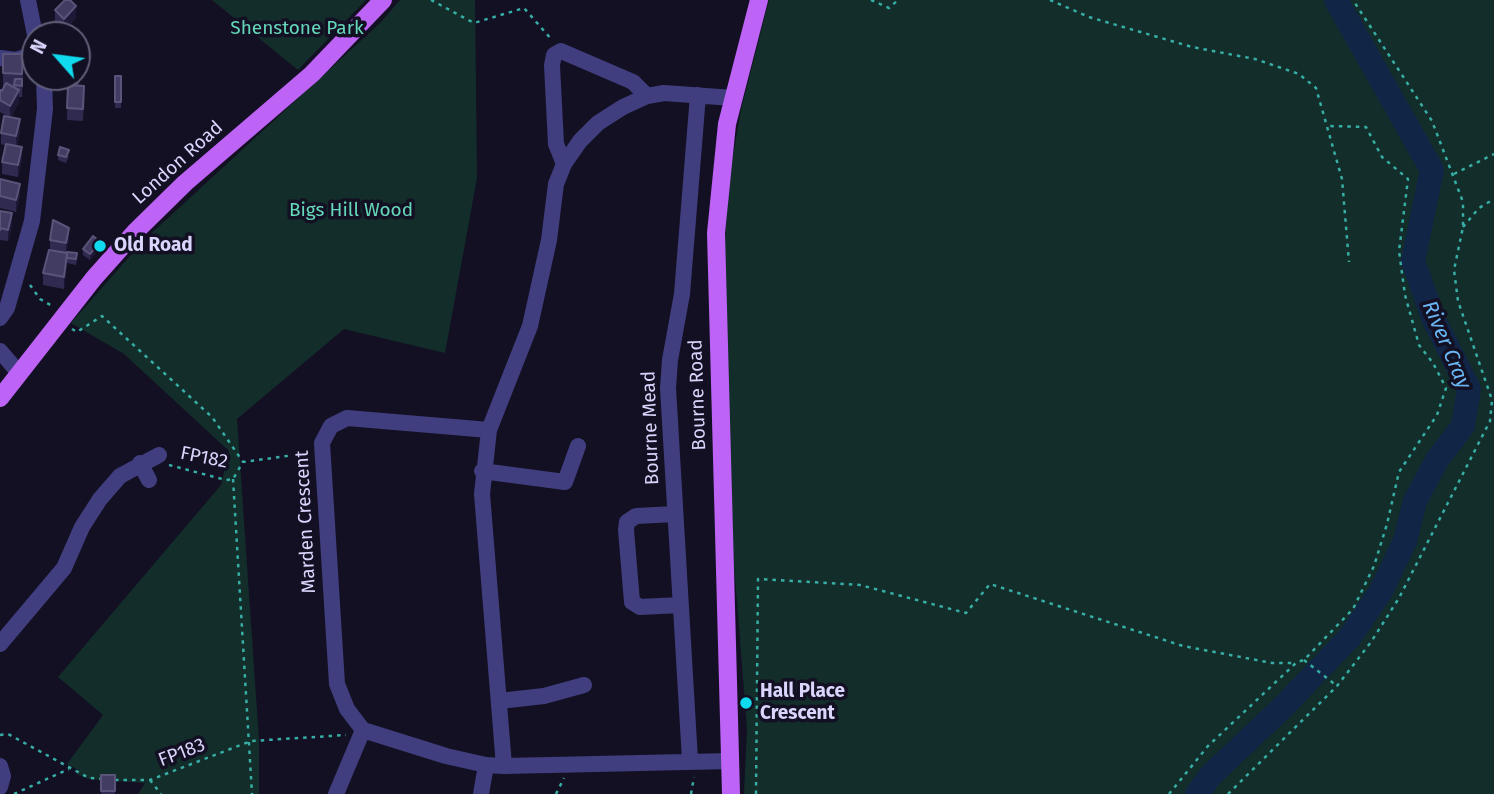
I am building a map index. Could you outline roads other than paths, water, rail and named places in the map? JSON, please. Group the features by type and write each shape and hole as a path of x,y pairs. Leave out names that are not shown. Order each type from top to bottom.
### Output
{"main road":[{"name":"London Road","path":"0,398 135,232 185,183 312,74 383,0"},
{"name":"Bourne Road","path":"731,794 715,279 723,157 733,98 759,0"}],"street":[{"path":"28,0 33,21"},
{"path":"564,164 556,144 552,65 554,55 561,51 634,82 648,96"},
{"path":"0,58 21,58"},
{"path":"0,318 7,309 32,220 45,109 44,91"},
{"path":"503,766 482,471 489,430 530,326 549,240 556,184 564,164 580,141 598,123 623,107 648,96 664,93 733,98"},
{"name":"Bourne Mead","path":"690,760 668,388 670,360 682,294 698,95"},
{"path":"0,299 14,278"},
{"path":"0,351 19,373"},
{"name":"Marden Crescent","path":"363,730 347,709 337,684 322,443 331,426 347,418 489,430"},
{"path":"482,471 560,483 568,479 578,446"},
{"path":"0,644 64,568 82,527 100,499 120,476 159,456"},
{"path":"141,463 149,480"},
{"path":"675,514 636,516 627,522 628,570 630,598 635,605 680,605"},
{"path":"499,702 544,696 584,685"},
{"path":"336,794 363,730 486,765 731,761"},
{"path":"481,794 485,786 486,765"},
{"path":"0,766 3,776 0,787"}],"waterway":[{"name":"River Cray","path":"1197,794 1211,775 1282,708 1350,637 1381,591 1405,541 1415,501 1437,460 1463,426 1469,389 1434,320 1413,261 1432,170 1336,0"}],"place":[{"name":"Old Road","path":"100,246"},
{"name":"Hall Place Crescent","path":"746,703"}],"park label":[{"name":"Shenstone Park","path":"297,29"},
{"name":"Bigs Hill Wood","path":"351,211"}]}
